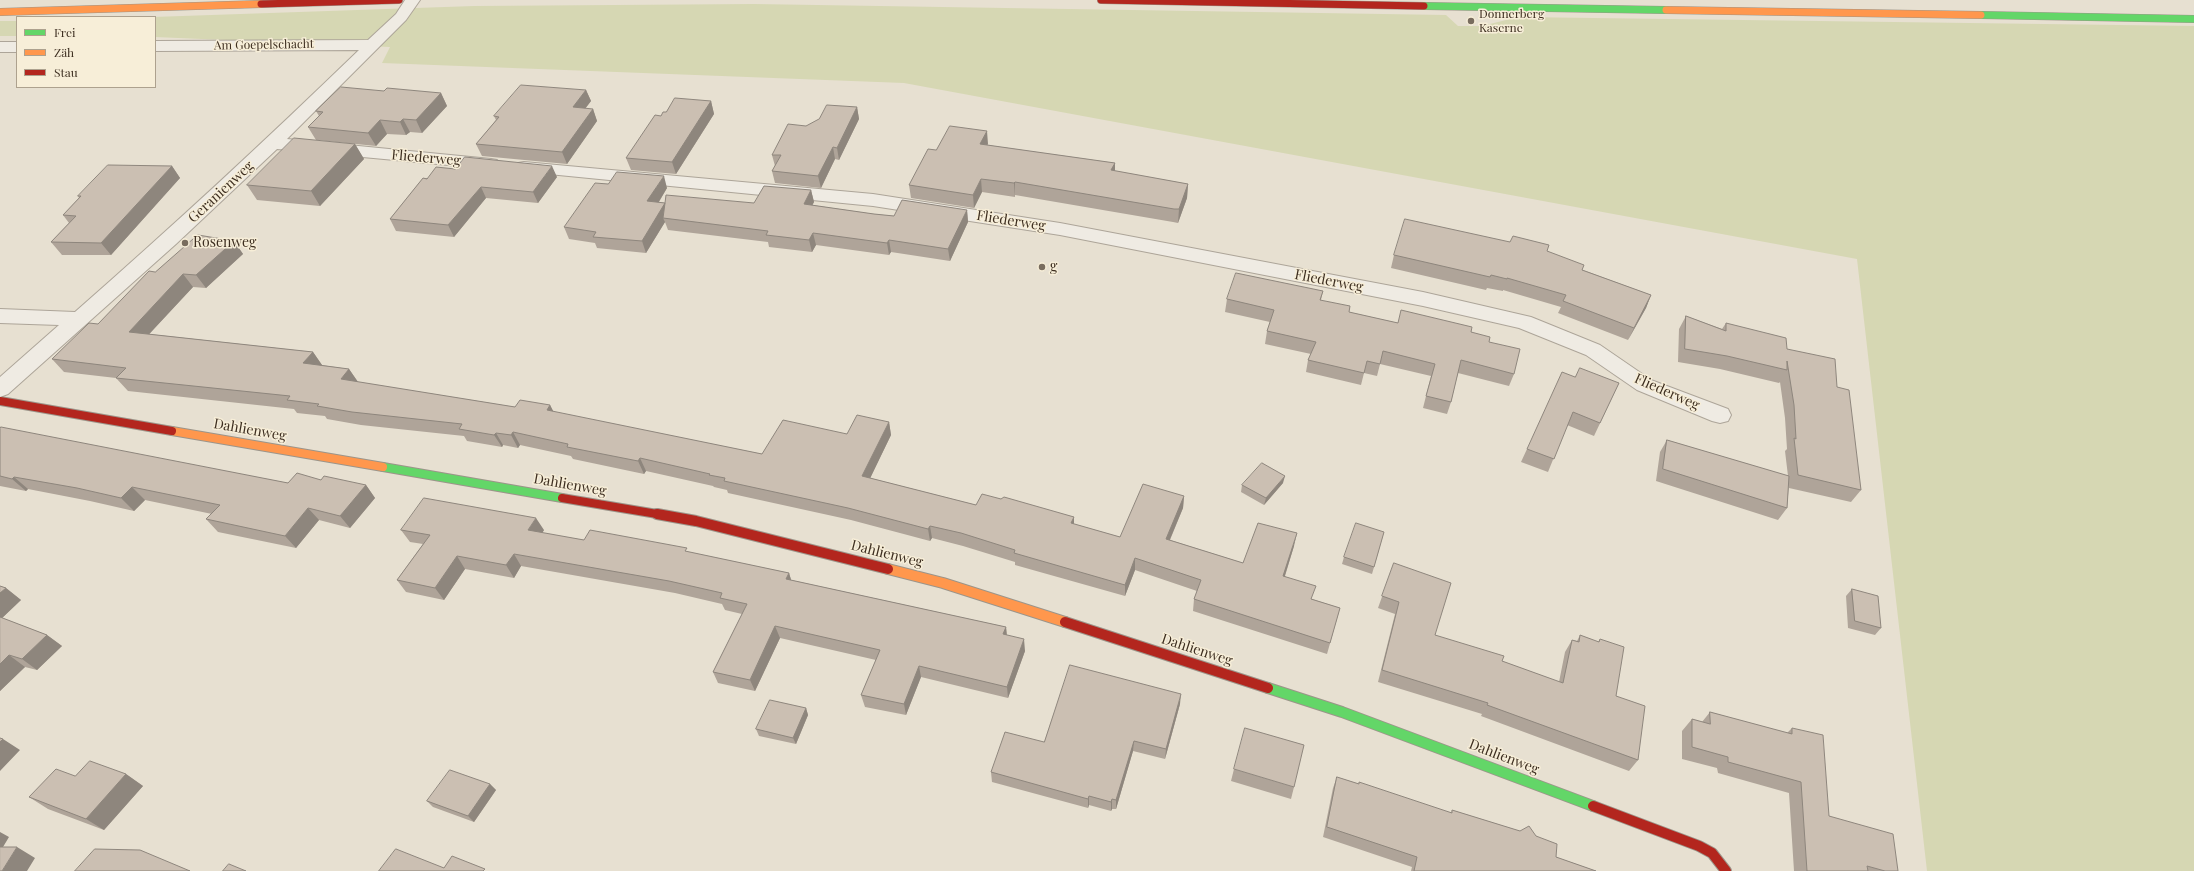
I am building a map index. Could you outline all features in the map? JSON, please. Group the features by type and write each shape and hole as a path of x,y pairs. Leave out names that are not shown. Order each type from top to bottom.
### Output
{"street":[{"path":"0,12 399,0"},
{"name":"Geranienweg","path":"0,389 77,319 169,240 274,143 401,17 413,0"},
{"path":"1101,0 2194,19"},
{"name":"Am Goepelschacht","path":"156,46 373,45"},
{"path":"0,47 16,47"},
{"name":"Fliederweg","path":"274,143 873,200 1060,229 1424,300 1524,322 1593,350 1644,385 1720,415"},
{"path":"0,316 77,319"},
{"name":"Dahlienweg","path":"0,401 696,521 943,583 1342,712 1699,846 1712,853 1726,871"}],"green space":[{"path":"754,4 1446,15 1458,26 1482,26 1518,17 2194,26 2194,871 1927,871 1857,259 904,83 382,63 390,47 156,37 156,17 474,6"},
{"path":"0,21 16,21 16,36 0,36"}],"building":[{"path":"521,85 586,90 573,107 593,109 562,152 476,144 499,117 494,116"},
{"path":"341,87 384,91 387,88 441,93 416,120 403,119 400,122 380,120 368,133 308,127 323,112 316,111"},
{"path":"675,98 711,101 672,162 626,158 655,115 661,116 663,112 666,112"},
{"path":"827,105 857,107 837,148 833,147 818,176 772,171 781,155 772,155 788,124 806,126 819,119"},
{"path":"950,126 987,131 980,144 1115,163 1111,170 1188,184 1179,209 1015,182 981,179 973,195 909,185 928,149 936,150"},
{"path":"294,138 355,144 311,191 247,185"},
{"path":"465,157 552,166 533,192 481,187 448,225 390,219 423,178 427,179 436,167 455,169"},
{"path":"108,165 172,166 101,243 51,242 76,216 63,215 81,196 78,196"},
{"path":"617,172 664,176 647,201 665,203 642,241 593,237 596,232 564,227 595,183 608,184"},
{"path":"764,186 811,190 804,204 874,214 894,216 902,200 967,210 948,249 889,240 887,243 813,233 809,240 766,235 768,231 663,218 666,195 754,203"},
{"path":"1405,219 1510,242 1513,236 1549,245 1547,251 1584,265 1582,270 1651,295 1634,328 1563,301 1566,295 1507,278 1491,275 1490,277 1394,255"},
{"path":"198,235 234,241 196,275 183,274 129,332 313,352 303,363 349,369 341,379 515,407 520,400 550,405 547,410 762,454 783,420 847,434 857,415 889,422 862,476 976,505 982,494 1001,499 1004,497 1074,517 1071,523 1120,537 1143,484 1184,496 1166,539 1243,563 1258,523 1297,533 1283,576 1316,586 1311,599 1340,608 1330,643 1194,599 1201,580 1135,558 1125,585 1014,553 1015,550 961,533 930,526 928,529 848,508 724,481 725,478 640,458 638,461 567,447 568,444 513,432 511,435 496,433 494,435 459,429 462,424 352,412 317,406 319,404 287,400 290,396 116,378 126,368 52,359 89,323 98,324 149,271 155,272"},
{"path":"1236,273 1323,291 1320,300 1350,306 1349,312 1398,323 1401,310 1472,327 1471,332 1490,337 1489,342 1520,349 1514,374 1461,360 1451,402 1426,396 1435,364 1383,351 1380,364 1367,361 1364,373 1308,360 1316,342 1267,331 1274,310 1227,299"},
{"path":"1686,316 1726,331 1726,323 1786,338 1787,349 1835,359 1837,387 1849,390 1861,490 1798,475 1794,438 1796,439 1794,405 1787,361 1787,370 1727,356 1685,349"},
{"path":"1580,368 1619,383 1600,423 1573,412 1554,459 1527,449 1562,372 1575,377"},
{"path":"1,427 288,483 297,473 321,480 324,476 366,485 340,516 308,508 285,536 206,519 220,505 132,487 121,498 77,488 0,476"},
{"path":"1667,440 1789,476 1787,508 1663,469"},
{"path":"1262,463 1285,476 1266,498 1242,485"},
{"path":"424,498 536,518 528,530 584,540 590,530 687,548 685,551 789,573 786,579 1006,627 1003,634 1024,639 1007,687 919,666 904,704 861,695 880,650 775,626 750,680 713,672 747,604 720,598 722,593 669,581 514,554 506,565 457,556 435,588 397,580 430,535 401,530"},
{"path":"1356,523 1384,532 1374,567 1344,557"},
{"path":"1394,563 1451,583 1435,635 1504,656 1502,661 1563,683 1572,640 1579,642 1580,635 1599,642 1600,639 1624,647 1616,696 1645,706 1638,760 1487,705 1488,703 1382,670 1399,602 1382,596"},
{"path":"0,586 6,588 0,593"},
{"path":"1852,589 1878,596 1881,628 1855,621"},
{"path":"0,617 47,635 22,659 9,655 0,664"},
{"path":"1070,665 1181,694 1166,749 1134,741 1116,800 1112,799 1111,802 1089,796 1088,799 991,772 1005,732 1044,742"},
{"path":"770,700 806,708 793,738 756,729"},
{"path":"1710,712 1792,734 1792,728 1823,735 1829,816 1893,834 1898,871 1885,871 1867,866 1868,871 1807,871 1801,782 1728,762 1728,757 1692,747 1692,719 1710,724"},
{"path":"1245,728 1304,745 1294,787 1234,769"},
{"path":"90,761 126,774 86,819 29,797 56,769 75,776"},
{"path":"450,770 490,784 468,816 427,801"},
{"path":"1337,777 1359,784 1359,782 1452,813 1452,810 1520,831 1529,826 1536,836 1557,844 1556,857 1596,871 1414,871 1417,857 1327,827"},
{"path":"0,847 17,847 2,871 0,871"},
{"path":"95,849 140,850 190,871 75,871"},
{"path":"396,849 444,868 452,856 485,869 483,871 379,871"},
{"path":"229,864 246,871 223,871"}],"traffic: fast":[{"path":"1424,6 1666,10"},
{"path":"1981,15 2194,19"},
{"path":"383,467 562,498"},
{"path":"1268,688 1342,712 1593,806"}],"traffic: slow":[{"path":"0,12 261,4"},
{"path":"1666,10 1981,15"},
{"path":"172,431 383,467"},
{"path":"888,569 943,583 1065,622"}],"traffic: jam":[{"path":"261,4 399,0"},
{"path":"1101,0 1424,6"},
{"path":"0,401 172,431"},
{"path":"562,498 696,521 888,569"},
{"path":"1065,622 1268,688"},
{"path":"1593,806 1699,846 1712,853 1726,871"}],"place":[{"name":"Donnerberg Kaserne","path":"1471,21"},
{"name":"Rosenweg","path":"185,243"},
{"name":"g","path":"1042,267"}]}
